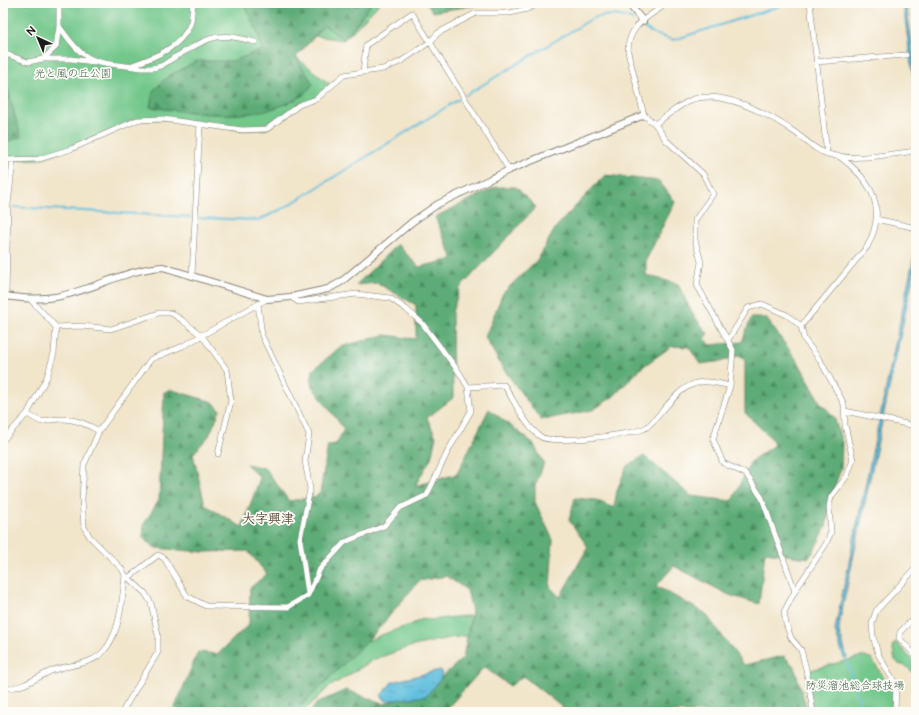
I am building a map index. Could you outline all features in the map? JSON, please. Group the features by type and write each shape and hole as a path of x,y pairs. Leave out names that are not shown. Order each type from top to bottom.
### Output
{"street":[{"path":"43,59 56,47 59,26 59,3"},
{"path":"128,66 159,56 179,40 191,22 193,3"},
{"path":"3,160 39,159 71,149 137,120 163,119 242,130 267,129 299,105 316,99 344,75 383,69 400,62 430,42 438,33 476,13 510,13 527,9 541,3"},
{"path":"628,3 642,21"},
{"path":"668,3 634,27 627,42 628,52 644,115 656,124 666,140 703,174 713,194 695,220 695,240 701,262 697,285 734,350 730,386 712,439 723,463 746,474 762,498 795,591"},
{"path":"810,4 827,154"},
{"path":"364,72 366,45 412,13 509,170"},
{"path":"59,26 72,44 85,56 99,63"},
{"path":"3,53 28,62 43,59 71,59 128,66 157,67 209,38 224,35 255,42"},
{"path":"816,62 906,55"},
{"path":"656,124 690,101 703,97 722,98 741,103 792,130 827,154 855,157 916,151"},
{"path":"13,160 8,205 4,296 30,299 57,297 145,268 163,267 267,298 291,297 328,289 334,286 412,222 438,204 509,170 644,115"},
{"path":"192,276 200,124"},
{"path":"801,326 867,247 874,234 876,203 867,181 840,156"},
{"path":"876,219 916,228"},
{"path":"3,688 19,687 53,670 91,661 99,655 113,638 117,628 126,577 158,555 164,558 188,596 206,606 288,607 308,595 320,569 345,542 384,526 400,508 427,495 448,451 471,411 468,387 422,323 406,308 390,298 356,294 298,302 291,297"},
{"path":"122,712 141,684 158,652 158,635 151,603 145,593 126,577 122,569 90,537 84,527 82,500 84,464 99,431 151,359 183,346 267,298"},
{"path":"3,440 27,414 47,378 54,353 56,327 30,299"},
{"path":"258,304 262,336 309,434 305,461 310,489 300,538 308,595"},
{"path":"728,340 748,308 762,304 787,315 801,326 804,339 824,366 844,404 845,424 853,460 847,476 830,497 829,507 831,532 826,544 795,591 784,612 791,638 801,650 803,656 813,712"},
{"path":"56,327 82,326 111,329 159,313 171,313 202,336 227,370 231,401 218,454"},
{"path":"468,387 504,386 533,431 543,439 561,440 634,432 646,428 688,385 703,382 730,386"},
{"path":"845,411 916,426"},
{"path":"27,414 41,422 53,419 76,420 99,431"},
{"path":"895,712 896,685 878,654 873,636 872,624 876,611 916,568"},
{"path":"916,616 900,632 900,638 916,656"}],"green space":[{"name":"光と風の丘公園","path":"3,3 380,3 344,40 315,36 296,57 332,86 316,99 299,105 267,129 242,130 163,119 137,120 71,149 39,159 3,160"},
{"path":"243,3 372,3 344,40 324,25 296,57 313,84 302,96 283,105 264,111 246,114 207,114 150,107 153,91 168,76 197,61 233,61 262,50 257,31"},
{"path":"426,3 490,3 433,12"},
{"path":"3,73 21,137 3,143"},
{"path":"605,175 659,181 675,202 646,260 646,275 678,284 692,313 708,334 705,339 710,345 742,342 751,318 766,318 799,363 820,402 834,417 842,442 841,468 831,497 826,527 812,554 808,558 765,552 759,604 729,595 674,566 656,586 705,613 744,665 784,656 794,666 808,712 568,712 523,676 510,686 484,667 444,712 310,712 317,703 346,690 385,704 441,678 463,658 472,611 467,590 446,576 419,581 373,635 295,712 173,712 198,652 218,654 249,624 250,588 267,574 248,551 203,552 155,548 143,537 144,524 159,500 164,392 172,390 213,402 220,410 209,436 193,454 205,505 242,527 260,478 246,464 265,468 289,501 315,497 320,493 328,445 336,444 344,429 311,385 313,370 340,347 385,335 416,339 416,305 377,283 356,285 397,244 419,267 453,259 435,217 496,187 516,187 536,207 460,288 452,312 453,398 427,418 436,437 431,458 415,486 457,474 489,409 533,443 544,463 535,486 535,502 553,540 550,587 560,597 588,547 569,520 575,498 596,500 614,508 617,490 627,466 644,456 691,496 732,501 751,461 774,445 772,439 745,413 745,361 740,355 723,361 700,364 689,347 672,346 641,368 614,396 593,410 541,420 502,367 485,337 503,293 537,260 556,227"},
{"path":"464,616 517,616 483,634 449,638 409,647 375,659 329,687 303,712 277,712 329,665 345,653 363,643 421,620"},
{"path":"896,642 916,664 916,676 906,666 899,664 895,660 892,646"},
{"name":"防災溜池総合球技場","path":"863,656 871,658 895,694 891,712 812,712 808,674 811,670"}],"water":[{"path":"903,3 906,3 911,40 916,102"},
{"path":"916,246 916,262 840,620 839,631 847,657 844,658 835,631 837,619"},
{"path":"440,670 442,674 440,680 426,696 386,701 381,696 392,682"}],"waterway":[{"path":"642,27 655,34 673,40 790,3"},
{"path":"466,95 593,18 613,15 633,20"},
{"path":"199,218 259,220 286,207 459,99"},
{"path":"13,207 190,217"},
{"path":"845,656 863,712"}],"district":[{"name":"大字興津","path":"268,518"}]}
